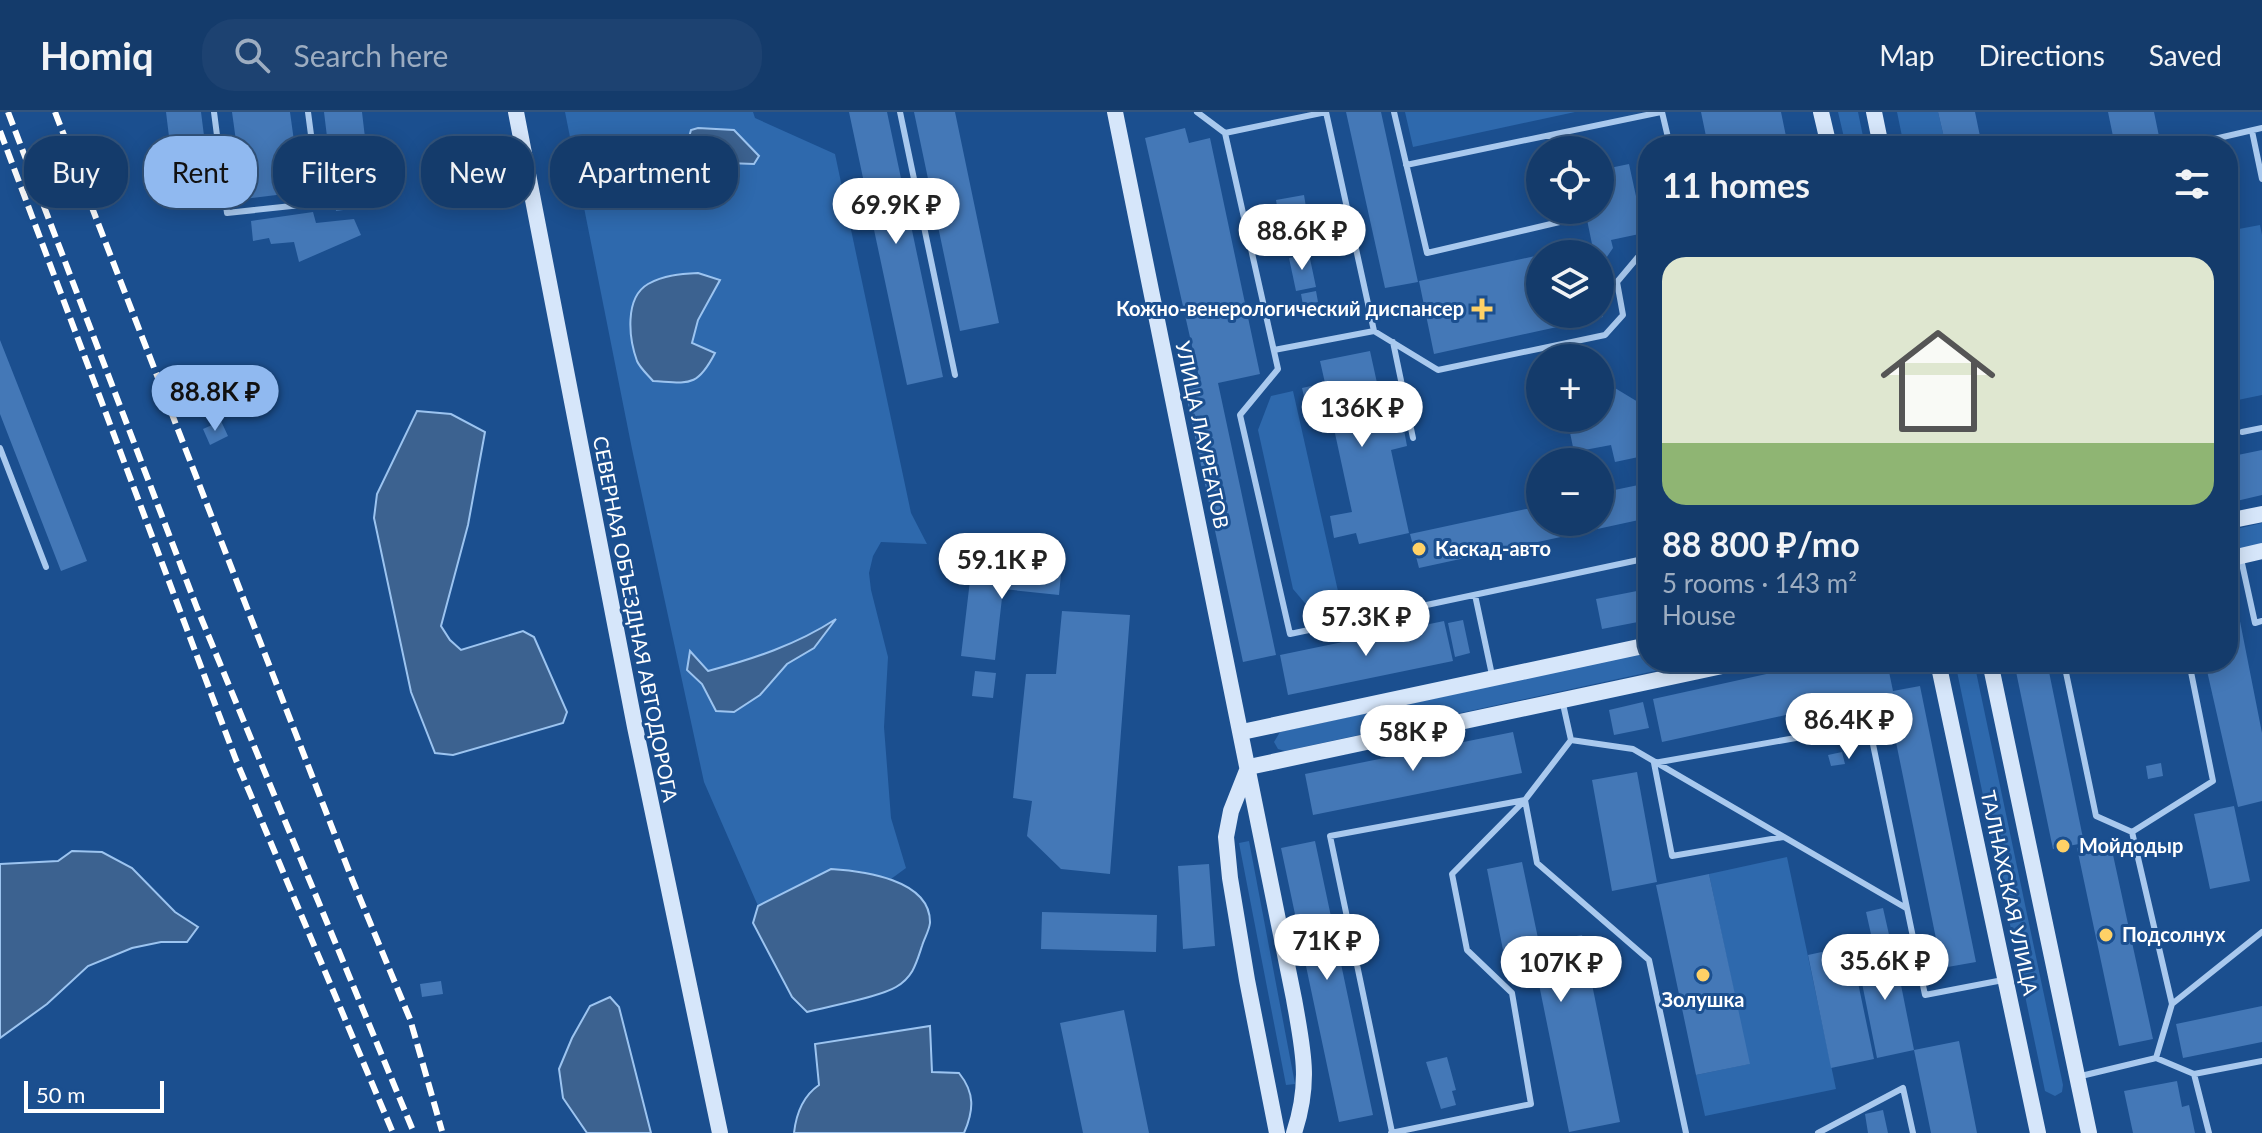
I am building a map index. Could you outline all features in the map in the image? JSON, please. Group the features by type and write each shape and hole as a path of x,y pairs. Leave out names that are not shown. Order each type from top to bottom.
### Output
{"street":[{"name":"СЕВЕРНАЯ ОБЪЕЗДНАЯ АВТОДОРОГА","path":"516,112 635,727 720,1133"},
{"name":"УЛИЦА ЛАУРЕАТОВ","path":"1118,112 1306,1068 1302,1108 1294,1133"},
{"path":"1821,112 1827,136"},
{"path":"1874,112 1879,136"},
{"path":"2238,519 2262,514"},
{"path":"2238,556 2262,551"},
{"path":"1242,732 1638,647"},
{"path":"1277,1133 1247,980 1226,837 1231,811 1249,767 1694,672"},
{"name":"ТАЛНАХСКАЯ УЛИЦА","path":"1940,672 2038,1133"},
{"name":"ТАЛНАХСКАЯ УЛИЦА","path":"1992,672 2089,1133"}],"lane":[{"path":"214,112 227,213 320,203 308,112"},
{"path":"900,112 955,375"},
{"path":"1197,112 1225,133 1278,369 1240,415 1290,634 1638,560"},
{"path":"1225,133 1326,112 1374,331"},
{"path":"1394,112 1427,253 1551,224"},
{"path":"1552,136 1662,112 1668,136"},
{"path":"2229,136 2262,128"},
{"path":"2252,131 2262,179"},
{"path":"1406,165 1526,141"},
{"path":"1274,350 1374,331 1438,370 1605,335 1623,315 1617,282 1638,257"},
{"path":"1393,342 1413,438"},
{"path":"2242,432 2262,428"},
{"path":"0,448 46,567"},
{"path":"2238,570 2255,623 2262,621"},
{"path":"1475,595 1493,678"},
{"path":"2066,672 2096,816 2132,832"},
{"path":"2132,832 2213,781 2191,672"},
{"path":"1562,700 1571,740"},
{"path":"1654,763 1869,725 1925,995 2006,979"},
{"path":"1571,740 1633,749 1907,909"},
{"path":"1525,800 1330,836 1391,1132 1531,1104 1512,993 1467,950 1452,874 1525,800 1571,740"},
{"path":"1654,763 1672,856 1783,837"},
{"path":"1525,800 1537,863 1649,960 1686,1133"},
{"path":"2132,832 2172,1004 2156,1058"},
{"path":"2172,1004 2262,932"},
{"path":"2077,1076 2156,1058 2194,1074 2262,1061"},
{"path":"2194,1074 2209,1133"},
{"path":"1809,1133 1818,1132 1903,1088 1913,1133"}],"shaded area":[{"path":"565,112 753,112 755,118 835,154 911,513 927,544 881,542 873,556 869,573 888,657 884,727 891,818 906,868 891,879 860,871 831,869 758,906 704,782 584,208 738,208 738,136 570,136","holes":["698,273 720,280 698,320 692,343 715,353 653,381 637,357 632,335 645,285 673,274","834,622 814,648 787,664 760,695 716,711 690,652 708,671 754,658 811,636"]},
{"path":"1405,112 1575,112 1413,147"},
{"path":"1838,112 1858,112 1863,136 1844,136"},
{"path":"1897,112 1938,112 1944,136 1902,136"},
{"path":"691,130 734,130 759,156 754,164 738,163 738,136 689,136"},
{"path":"2260,225 2262,235 2262,395 2238,400 2238,229"},
{"path":"698,273 720,280 698,320 692,343 715,353 703,372 691,381 653,381 638,364 634,352 630,320 635,299 640,290 654,281"},
{"path":"1293,391 1342,609 1315,615 1293,589 1258,430 1271,396"},
{"path":"417,411 451,414 485,432 468,525 441,626 461,650 523,631 534,637 567,712 563,723 453,755 435,753 411,692 374,518 377,494"},
{"path":"2262,523 2262,544 2238,549 2238,529"},
{"path":"836,619 814,648 787,664 760,695 734,712 716,711 702,684 687,670 690,651 708,671 774,650"},
{"path":"1638,654 1638,672 1650,672 1285,751 1278,749 1274,742 1280,732"},
{"path":"1957,672 1976,672 2063,1085 2062,1092 2055,1096 2045,1091"},
{"path":"1249,841 1295,1084 1286,1085 1239,843"},
{"path":"72,851 102,852 132,868 175,912 198,927 187,942 161,942 132,948 88,966 47,1004 0,1038 0,864 58,861"},
{"path":"1787,857 1836,1089 1705,1116 1696,1075 1749,1064 1709,874"},
{"path":"831,869 876,875 907,887 919,896 927,908 929,929 916,964 902,983 888,991 807,1012 792,997 753,923 758,906"},
{"path":"610,997 619,1007 651,1133 587,1133 563,1098 559,1069 572,1038 590,1006"},
{"path":"930,1026 932,1072 959,1073 968,1088 971,1109 964,1133 794,1133 801,1106 819,1085 815,1044"}],"building":[{"path":"166,112 201,112 204,136 169,136"},
{"path":"232,112 290,112 293,136 273,136 273,195 257,197 257,136 235,136"},
{"path":"324,112 362,112 365,136 327,136"},
{"path":"849,112 887,112 943,377 907,385"},
{"path":"914,112 955,112 999,323 960,331"},
{"path":"1346,112 1381,112 1418,282 1385,288"},
{"path":"1701,112 1781,112 1786,136 1706,136"},
{"path":"1938,112 1975,112 1980,136 1944,136"},
{"path":"2108,112 2154,112 2159,136 2113,136"},
{"path":"1185,128 1189,143 1210,138 1260,374 1218,383 1276,655 1243,662 1185,390 1201,386 1145,138"},
{"path":"1629,164 1638,205 1638,234 1611,240 1591,240 1588,224 1614,224 1614,167"},
{"path":"1304,195 1308,219 1280,224 1276,200"},
{"path":"313,212 316,223 354,219 361,235 299,262 294,242 271,244 269,238 253,241 251,221"},
{"path":"1309,254 1316,287 1296,291 1289,258"},
{"name":"Кожно-венерологический диспансер","path":"1526,258 1526,328 1553,328 1434,354 1419,281"},
{"path":"1316,291 1318,302 1303,305 1301,294"},
{"path":"0,340 87,561 61,571 0,414"},
{"path":"1370,351 1388,433 1404,430 1407,446 1391,450 1409,533 1359,544 1356,533 1334,538 1330,516 1352,512 1328,401 1306,405 1302,388 1325,383 1320,361"},
{"path":"1614,387 1638,402 1638,457 1615,462 1611,445 1573,448 1570,432 1614,432"},
{"path":"221,421 228,436 210,445 203,429"},
{"path":"2262,450 2262,495 2238,501 2238,455"},
{"path":"1638,485 1638,520 1614,525 1614,490"},
{"path":"1526,509 1526,536 1566,536 1419,568 1410,534"},
{"path":"1006,558 1062,564 1059,595 1003,589 995,660 961,656 971,572 1005,575"},
{"path":"1637,591 1638,622 1602,629 1596,599"},
{"path":"1062,611 1130,615 1110,874 1061,869 1027,836 1032,801 1013,798 1026,674 1056,674"},
{"path":"2238,611 2262,733 2262,801 2238,807 2207,672 2238,672"},
{"path":"1463,620 1470,653 1455,657 1448,623"},
{"path":"1444,621 1453,661 1288,695 1280,655"},
{"path":"975,671 996,673 993,698 972,696"},
{"path":"1776,672 1889,672 1893,691 1920,686 1976,962 1942,968 1886,693 1662,742 1653,699"},
{"path":"2016,672 2049,672 2084,843 2053,849"},
{"path":"1643,702 1649,728 1614,735 1609,710"},
{"path":"1513,732 1522,773 1313,815 1305,774"},
{"path":"1842,752 1845,764 1831,766 1828,755"},
{"path":"2161,763 2163,776 2148,779 2146,766"},
{"path":"1637,772 1657,882 1612,891 1592,780"},
{"path":"2234,806 2250,881 2210,889 2194,814"},
{"path":"1315,841 1373,1115 1339,1122 1281,848"},
{"path":"2110,841 2153,1039 2119,1046 2077,848"},
{"path":"1522,862 1539,943 1582,935 1620,1122 1569,1132 1531,945 1503,950 1487,869"},
{"path":"1209,864 1215,946 1183,949 1178,866"},
{"name":"Золушка","path":"1709,874 1750,1064 1696,1075 1656,885"},
{"path":"1883,908 1890,939 1873,943 1866,912"},
{"path":"1042,912 1157,915 1156,952 1041,949"},
{"path":"1893,945 1914,1050 1877,1058 1856,953"},
{"path":"1840,948 1841,957 1852,954 1874,1059 1831,1068 1808,955"},
{"path":"441,981 443,994 422,997 420,984"},
{"path":"2262,1006 2262,1042 2183,1058 2176,1024"},
{"path":"1124,1010 1149,1133 1083,1133 1060,1023"},
{"path":"1959,1041 1977,1133 1931,1133 1914,1050"},
{"path":"1447,1057 1456,1090 1452,1091 1456,1105 1441,1109 1426,1062"},
{"path":"2177,1081 2182,1107 2189,1105 2195,1133 2133,1133 2124,1091"},
{"path":"1883,1110 1888,1133 1868,1133 1865,1114"}],"railway":[{"path":"8,112 197,608 414,1133"},
{"path":"55,112 352,879 410,1019 442,1131"},
{"path":"0,131 236,760 393,1133"}],"place":[{"name":"Кожно-венерологический диспансер","path":"1482,309"},
{"name":"Каскад-авто","path":"1419,549"},
{"name":"Мойдодыр","path":"2063,846"},
{"name":"Подсолнух","path":"2106,935"},
{"name":"Золушка","path":"1703,975"}]}
